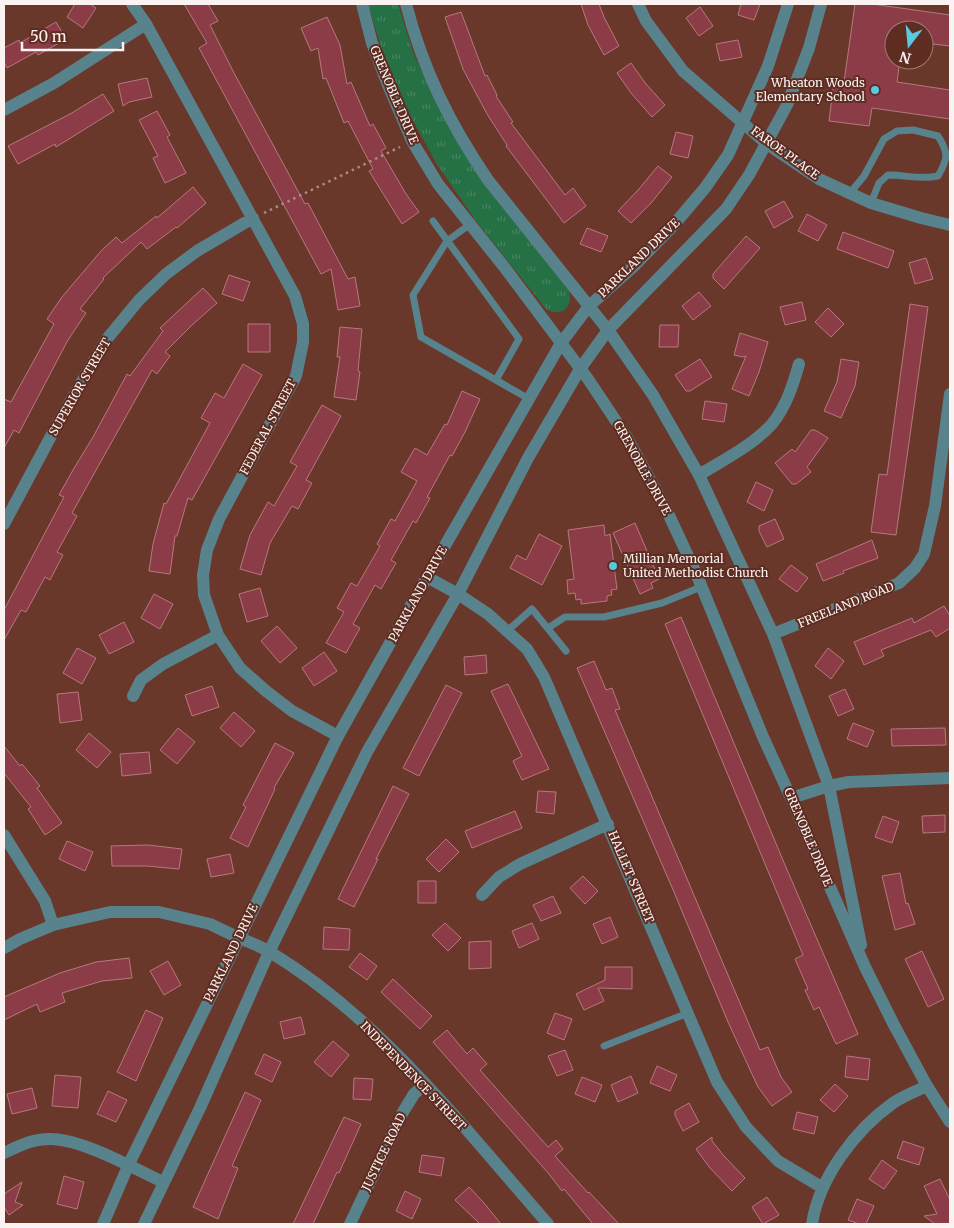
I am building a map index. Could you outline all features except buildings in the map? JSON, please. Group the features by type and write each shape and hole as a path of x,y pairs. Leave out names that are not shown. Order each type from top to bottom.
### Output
{"street":[{"name":"FEDERAL STREET","path":"132,4 146,24 296,296 303,324 303,342 296,376 219,520 207,550 203,575 204,595 218,635 240,668 292,711 338,736"},
{"name":"GRENOBLE DRIVE","path":"362,4 372,43 412,141 438,184 505,268 580,369 626,436 667,511 701,587 763,737 865,967 927,1086 950,1122"},
{"name":"GRENOBLE DRIVE","path":"406,4 415,39 436,92 471,155 488,180 608,330 653,395 699,475 773,634 829,786 865,967"},
{"name":"FAROE PLACE","path":"638,4 646,21 683,71 767,144 820,179 871,203 921,218 950,224"},
{"name":"PARKLAND DRIVE","path":"103,1224 128,1166 338,736 427,577 560,343 588,306 633,267 671,228 705,188 728,155 768,66 788,4"},
{"path":"144,1224 200,1108 269,952 367,752 458,594 528,458 580,369 608,330 726,209 749,175 787,105 806,56 821,4"},
{"path":"4,110 54,83 146,24"},
{"name":"SUPERIOR STREET","path":"4,524 58,423 106,340 139,300 166,274 197,251 254,218"},
{"path":"699,475 751,442 772,423 787,399 799,364"},
{"name":"FREELAND ROAD","path":"773,634 899,583 915,568 924,554 935,506 950,394"},
{"name":"HALLET STREET","path":"427,577 458,594 488,614 527,649 544,677 717,1082 746,1127 778,1161 823,1188"},
{"path":"133,696 141,680 163,664 218,635"},
{"path":"791,798 849,782 950,778"},
{"path":"482,895 499,877 520,864 608,824"},
{"path":"4,835 45,901 53,926"},
{"name":"INDEPENDENCE STREET","path":"4,948 20,939 53,926 110,912 159,912 210,924 269,952 331,994 369,1027 425,1084 548,1224"},
{"name":"JUSTICE ROAD","path":"350,1224 403,1112 414,1094 425,1084"},
{"path":"812,1224 823,1188 836,1163 864,1129 894,1102 927,1086"},
{"path":"4,1153 24,1143 51,1139 79,1143 163,1182"}],"lane":[{"path":"850,193 864,176 884,140 897,130 913,130 938,136 946,147 946,162 938,176 924,179 904,175 888,175 879,183 871,203"},
{"path":"433,221 519,339 496,380"},
{"path":"469,225 447,241 413,295 421,337 529,399"},
{"path":"548,628 565,618 604,617 662,603 701,587"},
{"path":"508,631 532,609 566,650"},
{"path":"604,1046 688,1014"}],"path":[{"path":"254,218 412,141"}],"green space":[{"path":"368,4 398,4 413,52 432,94 526,236 569,291 570,302 565,309 557,312 546,309 476,221 436,163 409,113 381,47"}],"place":[{"name":"Wheaton Woods Elementary School","path":"875,90"},
{"name":"Millian Memorial United Methodist Church","path":"613,566"}]}
